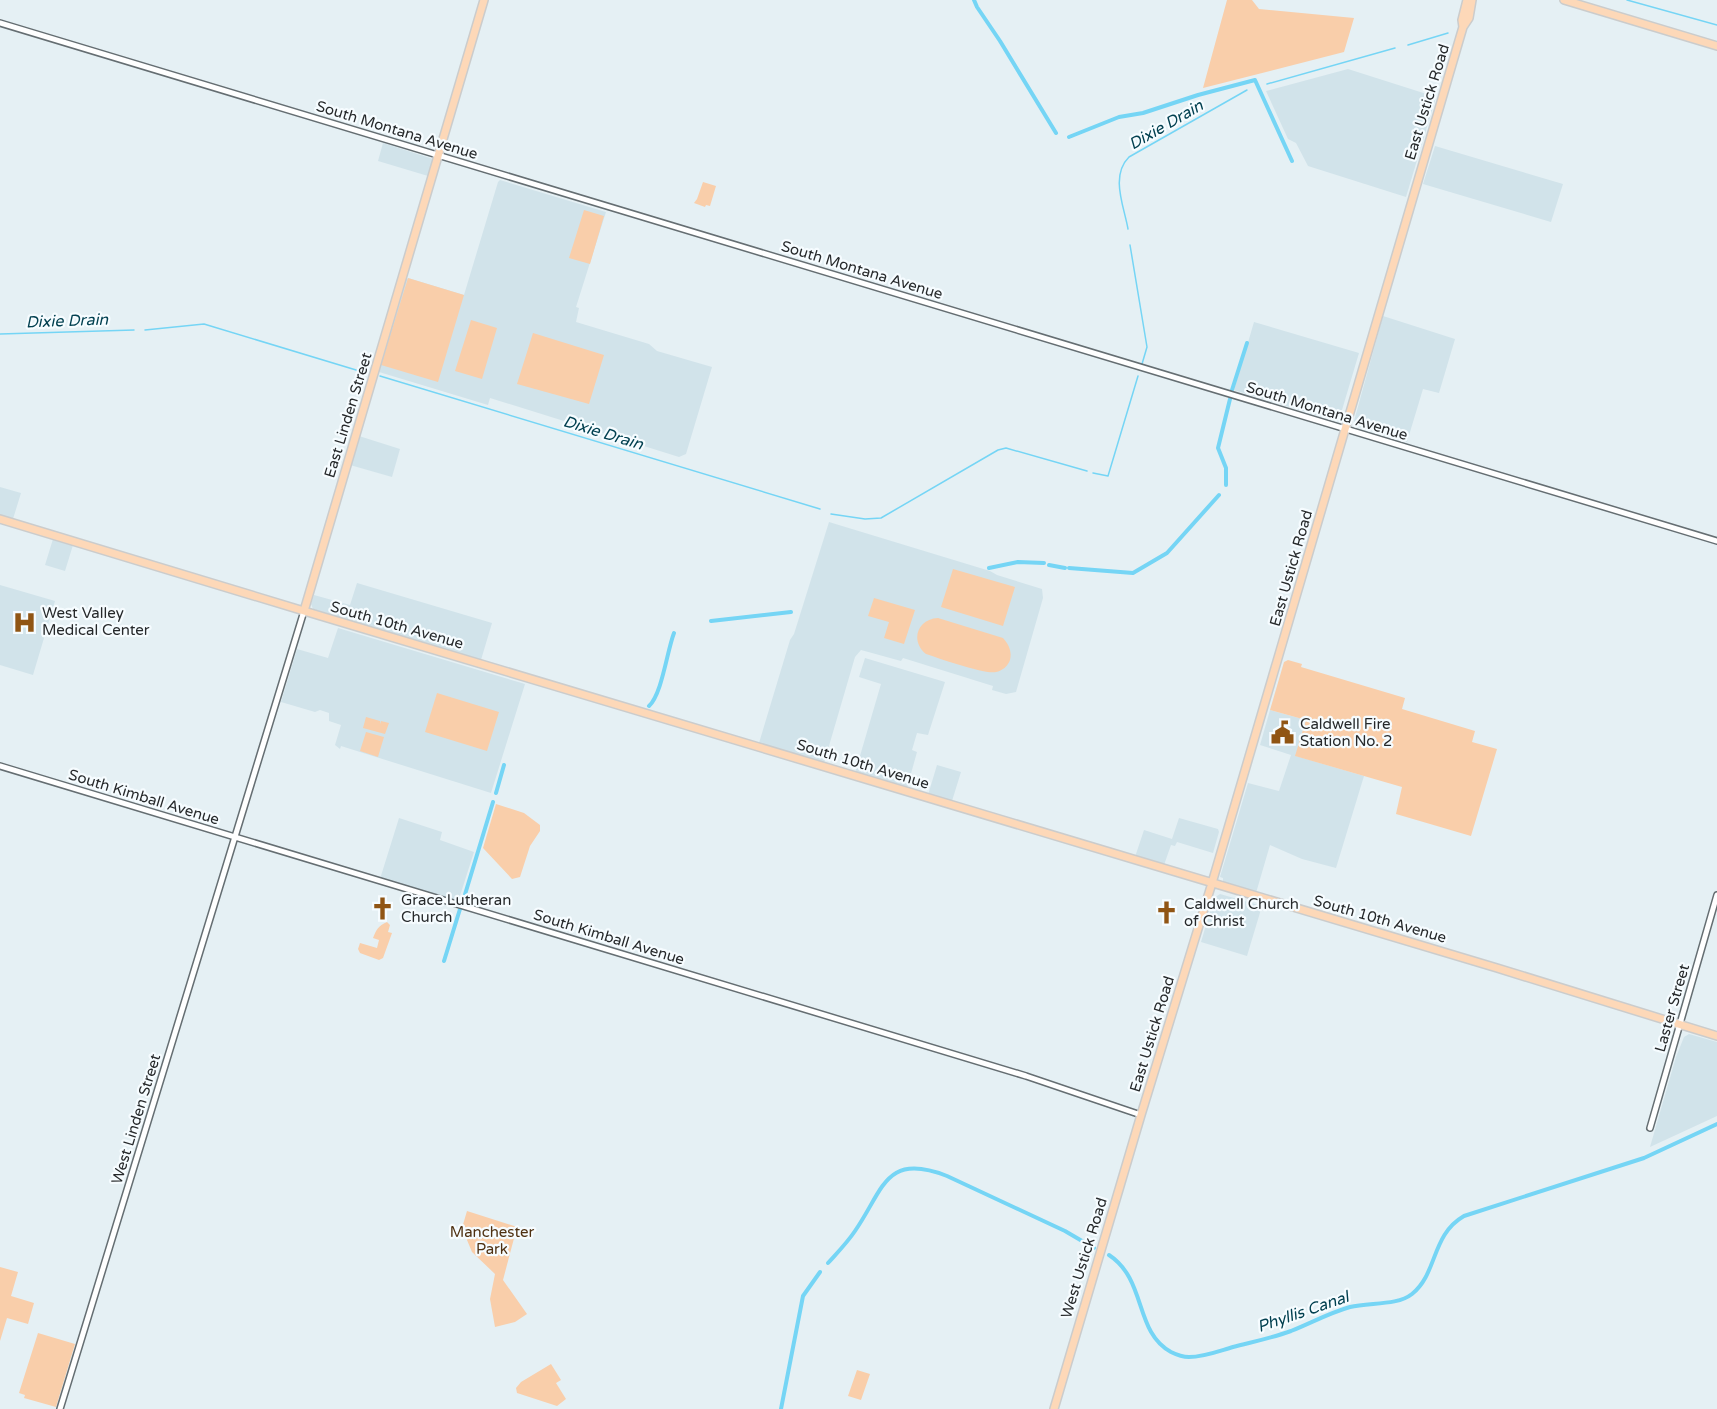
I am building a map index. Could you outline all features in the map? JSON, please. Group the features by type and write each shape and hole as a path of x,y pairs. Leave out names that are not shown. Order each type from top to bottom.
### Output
{"main road":[{"name":"East Linden Street","path":"304,612 484,0"},
{"name":"East Ustick Road","path":"1463,27 1462,20 1467,0"},
{"name":"East Ustick Road","path":"1141,1115 1212,883 1463,27 1469,18 1472,0"},
{"path":"1564,0 1717,46"},
{"name":"South 10th Avenue","path":"0,519 1717,1036"},
{"name":"West Ustick Road","path":"1054,1409 1141,1115"}],"street":[{"name":"South Montana Avenue","path":"0,23 1717,541"},
{"name":"East Linden Street","path":"234,836 304,612"},
{"name":"South Kimball Avenue","path":"0,766 1026,1076 1141,1115"},
{"name":"West Linden Street","path":"60,1409 234,836"},
{"name":"Laster Street","path":"1650,1128 1717,895"}],"shaded area":[{"path":"1348,69 1436,97 1406,197 1308,166 1296,143 1288,139 1266,91"},
{"path":"383,143 433,159 428,176 378,161"},
{"path":"1435,146 1563,184 1551,222 1423,184"},
{"path":"500,180 606,212 576,307 579,308 576,322 649,344 657,351 712,367 686,454 679,457 490,398 488,405 379,372 408,278 464,295"},
{"path":"1383,316 1455,339 1439,393 1423,389 1407,442 1356,425 1354,421"},
{"path":"1254,322 1359,353 1339,420 1234,390"},
{"path":"359,436 400,449 392,477 350,465"},
{"path":"0,487 21,493 13,519 0,515"},
{"path":"829,522 1042,589 1043,598 1016,692 1006,694 992,690 993,686 903,658 901,661 861,650 855,657 824,763 759,743"},
{"path":"53,539 73,545 65,571 45,565"},
{"path":"357,583 492,623 481,660 313,609 311,604 314,595 350,605"},
{"name":"West Valley Medical Center","path":"0,585 55,601 33,675 0,665"},
{"path":"338,628 525,684 491,793 341,746 340,749 335,745 341,725 329,721 329,713 320,710 315,712 281,702 297,649 328,658"},
{"path":"865,658 945,682 928,735 917,733 912,750 917,752 907,788 855,773 881,684 859,677"},
{"path":"1270,710 1306,720 1296,756 1364,776 1336,868 1302,859 1270,845 1256,893 1223,883 1223,878 1220,877 1248,783 1279,791 1291,755 1260,745"},
{"path":"937,765 961,772 952,801 928,795"},
{"path":"399,818 442,832 440,840 474,852 458,902 380,879"},
{"path":"1179,818 1218,829 1213,853 1177,842 1175,846 1171,845 1164,865 1135,857 1144,830 1172,839"},
{"path":"1220,894 1262,906 1247,956 1201,942 1214,898"},
{"path":"1689,1034 1717,1042 1717,1116 1650,1147 1676,1057 1684,1037"}],"green space":[{"path":"1227,0 1252,0 1259,9 1354,18 1344,52 1203,88"},
{"path":"703,182 716,186 710,206 705,207 694,203"},
{"path":"584,210 604,216 590,264 569,258"},
{"path":"408,278 464,295 438,382 381,365"},
{"path":"471,320 497,328 482,379 455,371"},
{"path":"533,333 604,355 589,404 517,384"},
{"path":"953,569 1015,587 1003,626 941,607"},
{"path":"874,598 915,610 904,644 884,638 889,622 868,616"},
{"path":"938,618 1003,638 1010,651 1008,664 1000,671 991,672 962,666 926,654 918,643 918,632 925,622"},
{"path":"1288,660 1302,664 1301,667 1405,698 1402,709 1475,731 1472,742 1497,749 1471,836 1396,814 1402,787 1295,756 1306,720 1270,710 1284,662"},
{"path":"437,693 499,712 487,751 425,732"},
{"path":"366,717 380,721 380,724 381,721 389,723 385,734 363,728"},
{"path":"366,732 384,737 378,757 360,751"},
{"path":"496,804 524,813 540,825 540,831 530,846 520,877 512,879 483,848"},
{"path":"387,922 390,925 388,932 392,933 383,958 379,960 360,953 358,949 360,943 377,948 379,940 373,938 381,925"},
{"name":"Manchester Park","path":"467,1211 517,1227 503,1280 527,1314 515,1322 495,1327 490,1299 495,1274 472,1252 462,1228"},
{"path":"0,1267 18,1272 11,1296 34,1303 28,1324 7,1318 0,1341"},
{"path":"38,1333 75,1344 56,1407 24,1398 25,1395 19,1393"},
{"path":"551,1364 561,1380 556,1383 566,1399 557,1406 517,1393 516,1388 521,1382"},
{"path":"857,1370 870,1374 861,1400 848,1396"}],"waterway":[{"path":"974,0 1056,133"},
{"name":"Dixie Drain","path":"1627,0 1717,25"},
{"name":"Dixie Drain","path":"1408,45 1448,33"},
{"name":"Dixie Drain","path":"1267,84 1395,48"},
{"path":"1069,137 1119,117 1143,113 1255,80 1292,161"},
{"name":"Dixie Drain","path":"1128,229 1119,182 1123,165 1129,157 1247,90"},
{"name":"Dixie Drain","path":"1130,245 1147,347 1142,364"},
{"name":"Dixie Drain","path":"145,330 204,324 366,373"},
{"name":"Dixie Drain","path":"0,334 134,330"},
{"path":"1232,390 1247,343"},
{"name":"Dixie Drain","path":"380,376 820,509"},
{"name":"Dixie Drain","path":"1093,473 1108,476 1138,376"},
{"path":"1226,485 1226,468 1218,448 1230,399"},
{"name":"Dixie Drain","path":"831,514 865,519 881,518 998,450 1006,448 1087,471"},
{"path":"1069,568 1133,573 1167,553 1219,495"},
{"path":"989,568 1018,562 1044,563"},
{"path":"1049,565 1065,568"},
{"path":"711,621 791,612"},
{"path":"649,706 661,682 674,633"},
{"path":"496,793 504,765"},
{"path":"463,901 493,802"},
{"path":"444,961 460,909"},
{"name":"Phyllis Canal","path":"1109,1255 1130,1278 1145,1319 1159,1343 1171,1352 1182,1356 1206,1355 1284,1333 1350,1307 1406,1298 1426,1276 1446,1233 1464,1216 1644,1158 1717,1124"},
{"name":"Phyllis Canal","path":"828,1263 852,1235 889,1179 898,1172 911,1169 926,1170 947,1176 1065,1231 1094,1248"},
{"name":"Phyllis Canal","path":"781,1409 803,1296 820,1272"}],"place":[{"name":"West Valley Medical Center","path":"24,622"},
{"name":"Caldwell Fire Station No. 2","path":"1282,733"},
{"name":"Grace Lutheran Church","path":"383,909"},
{"name":"Caldwell Church of Christ","path":"1166,913"}]}
